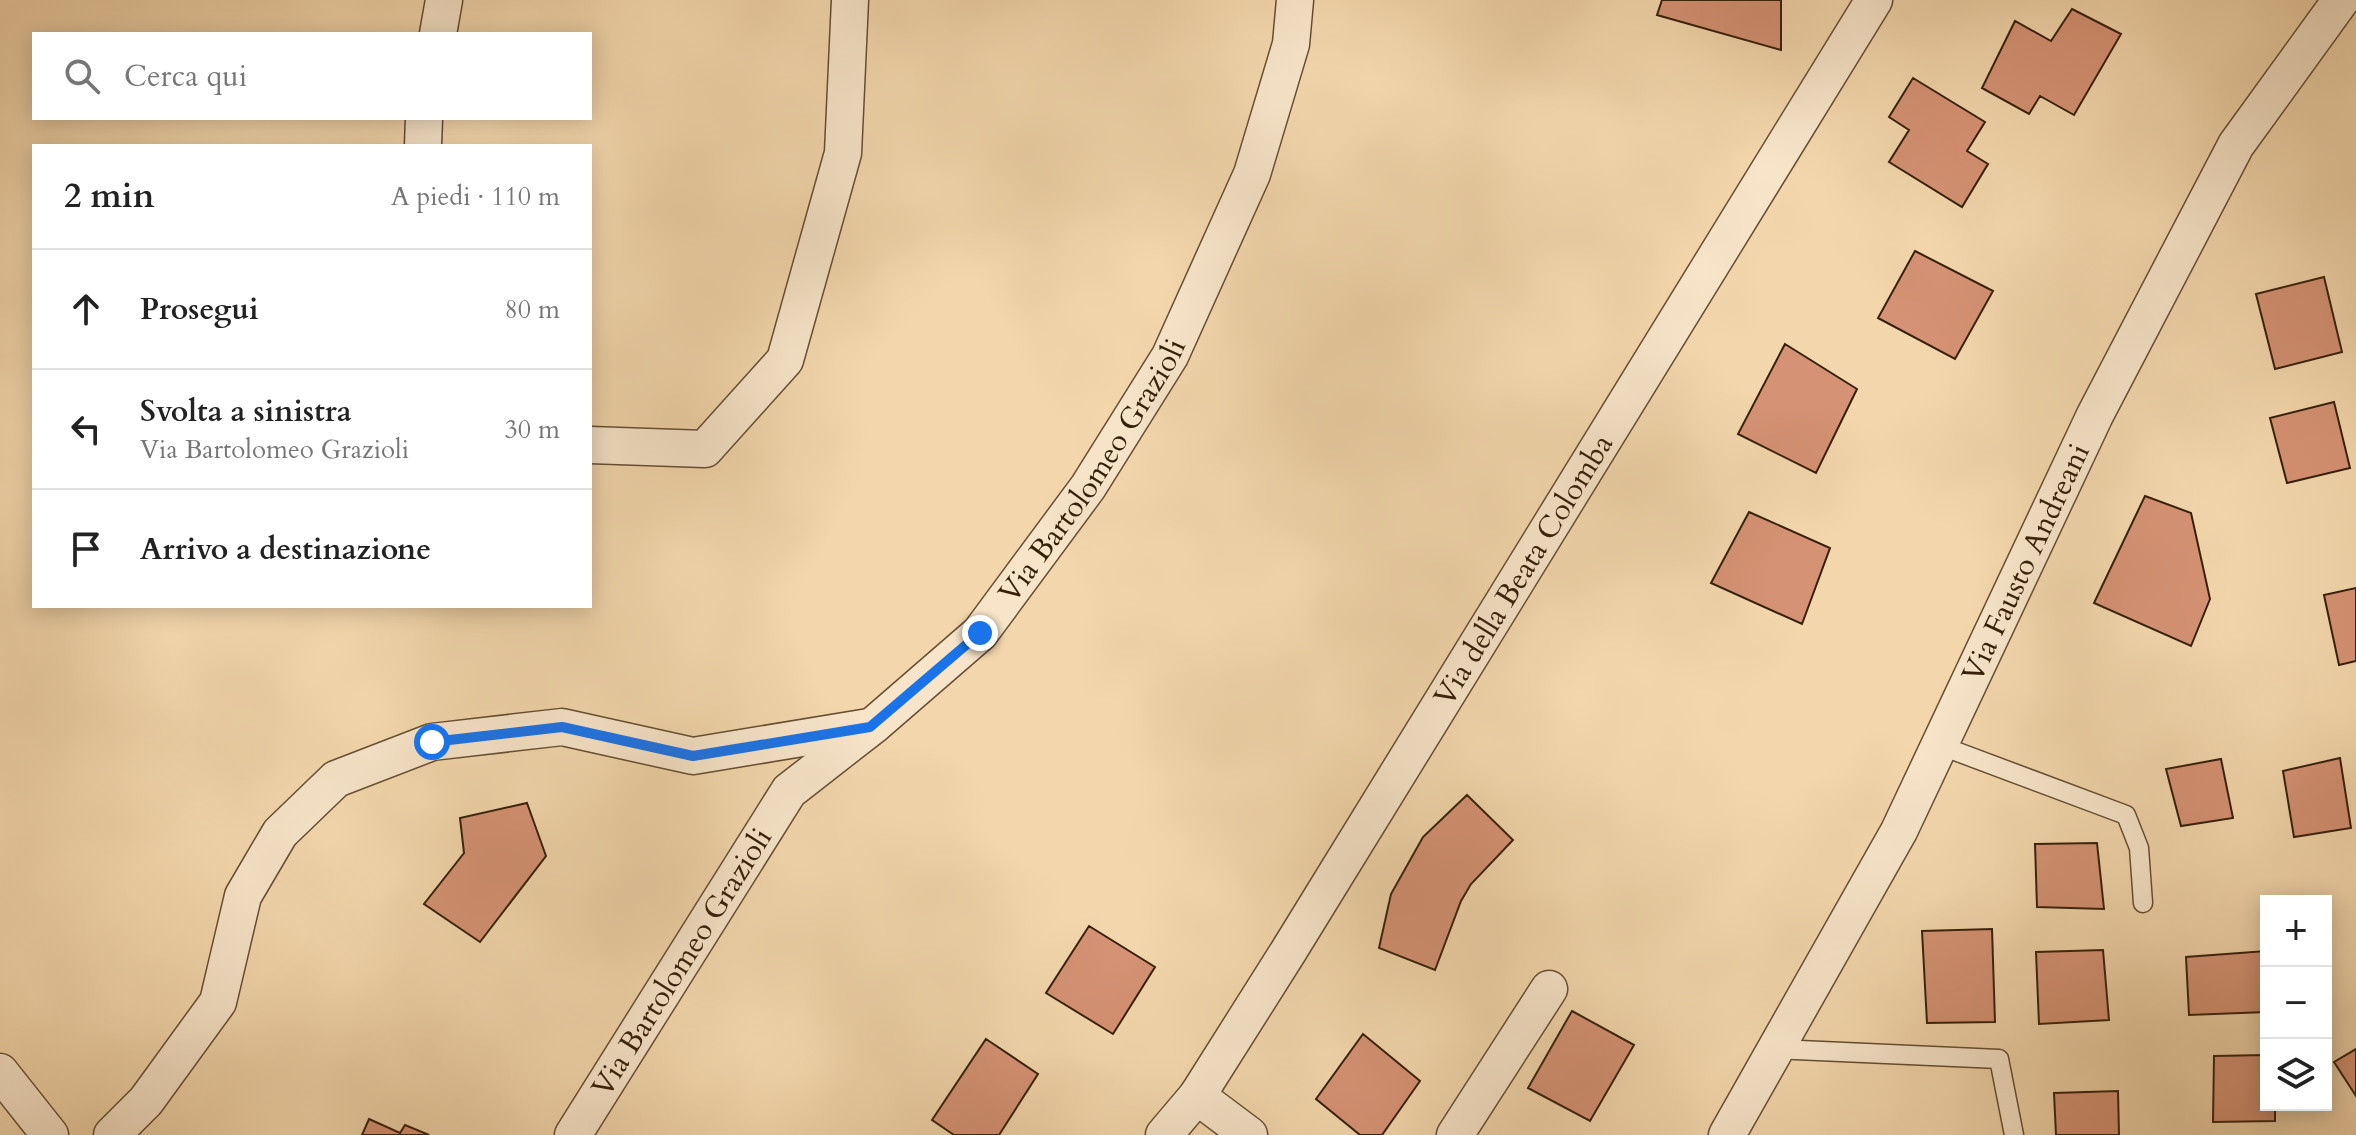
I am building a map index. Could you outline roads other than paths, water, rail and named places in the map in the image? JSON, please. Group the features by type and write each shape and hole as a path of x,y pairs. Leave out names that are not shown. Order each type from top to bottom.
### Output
{"street":[{"path":"438,32 444,0"},
{"path":"592,445 705,449 785,360 843,153 850,0"},
{"name":"Via Bartolomeo Grazioli","path":"573,1135 789,791 980,633 1088,487 1170,356 1252,174 1291,44 1295,0"},
{"name":"Via della Beata Colomba","path":"1164,1135 1197,1096 1874,0"},
{"name":"Via Fausto Andreani","path":"1727,1135 1899,831 2095,415 2236,145 2341,0"},
{"path":"423,144 424,120"},
{"path":"112,1135 146,1101 218,1002 243,896 280,833 336,779 432,742 562,727 693,756 870,727"},
{"path":"1455,1135 1549,989"},
{"path":"0,1072 50,1135"},
{"path":"1197,1096 1249,1135"}],"lane":[{"path":"1939,745 2126,815 2139,848 2143,903"},
{"path":"1775,1049 1999,1059 2014,1135"}]}
